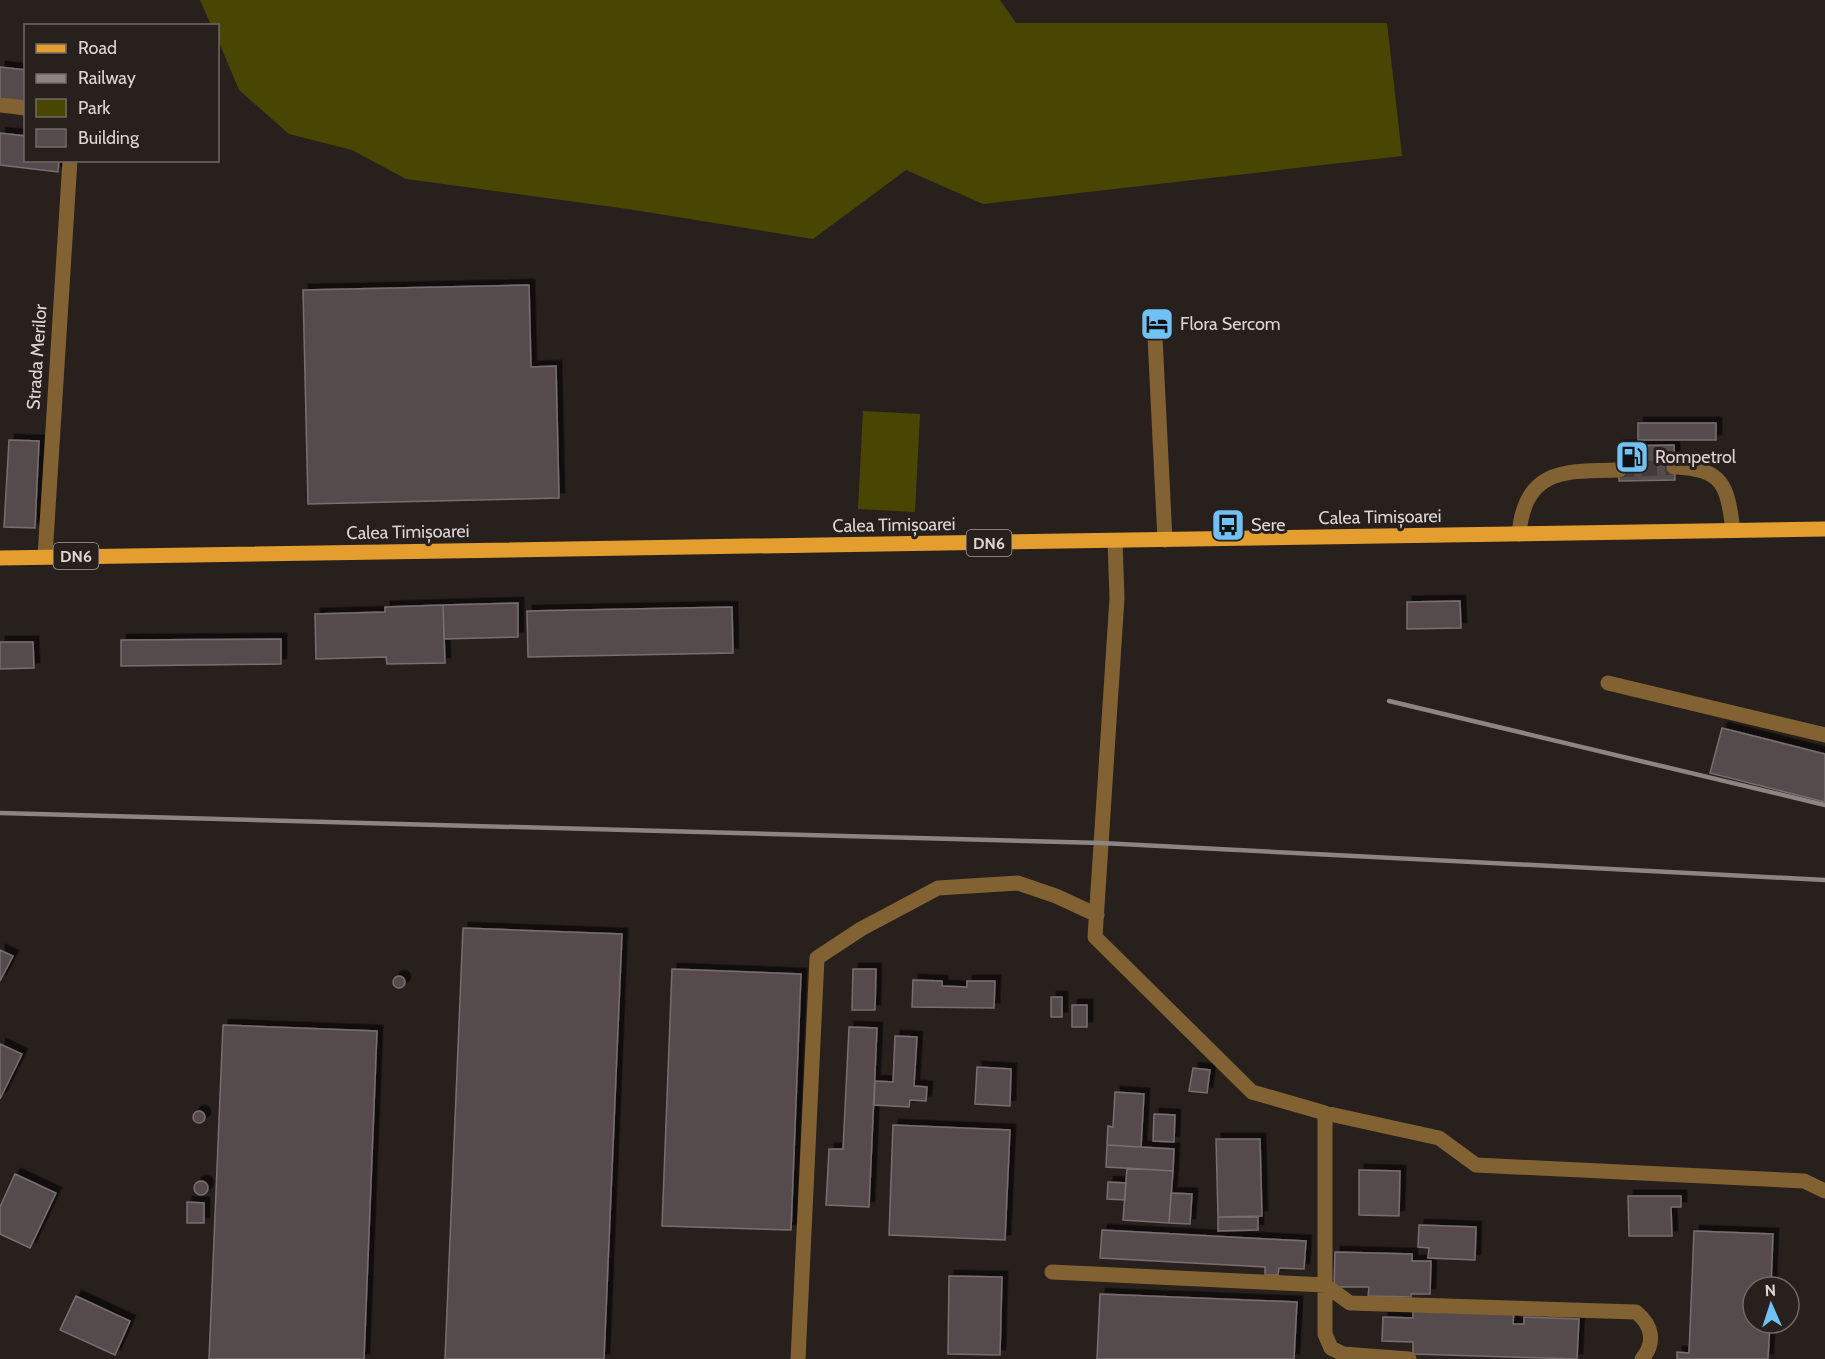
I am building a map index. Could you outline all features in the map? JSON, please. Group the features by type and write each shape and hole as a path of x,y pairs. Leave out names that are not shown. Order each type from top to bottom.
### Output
{"main road":[{"name":"Calea Timișoarei","path":"0,558 1825,529"}],"street":[{"path":"0,105 24,108"},
{"name":"Strada Merilor","path":"45,556 70,162"},
{"path":"1155,336 1165,540"},
{"path":"1674,467 1701,468 1721,481 1730,507 1733,530"},
{"path":"1519,534 1521,514 1538,484 1566,471 1619,470"},
{"path":"1115,541 1117,598 1095,937 1252,1092 1325,1113 1439,1138 1476,1165 1804,1181 1825,1191"},
{"path":"1608,683 1825,735"},
{"path":"798,1359 817,957 861,929 938,888 1018,883 1056,896 1096,915"},
{"path":"1325,1113 1325,1334 1331,1348 1343,1354 1409,1359"},
{"path":"1052,1272 1325,1285 1350,1303 1636,1312 1646,1320 1650,1329 1651,1343 1642,1359"}],"green space":[{"path":"200,0 1000,0 1016,23 1387,23 1402,156 983,204 906,170 813,239 628,209 406,179 352,150 289,134 239,90 219,42 219,24 211,24"},
{"path":"863,411 920,414 915,512 858,509"}],"building":[{"path":"0,67 24,70 24,102 0,99"},
{"path":"0,133 24,136 24,162 59,162 58,172 0,165"},
{"path":"529,285 531,367 556,366 559,498 308,504 303,290"},
{"path":"1638,423 1716,423 1716,440 1638,440"},
{"path":"9,440 39,441 35,528 4,527"},
{"path":"1674,445 1675,480 1619,481 1618,446"},
{"path":"1460,601 1461,628 1407,629 1407,602"},
{"path":"518,603 518,637 444,639 443,605"},
{"path":"443,605 445,663 387,664 386,657 316,659 315,614 385,612 385,607"},
{"path":"732,607 733,653 528,657 527,611"},
{"path":"281,639 281,664 121,666 121,640"},
{"path":"0,642 33,642 34,668 0,669"},
{"path":"1722,728 1825,754 1825,802 1710,773"},
{"path":"463,928 622,934 604,1359 445,1359"},
{"path":"0,950 13,956 0,981"},
{"path":"672,969 801,974 791,1230 662,1226"},
{"path":"853,969 876,969 875,1010 852,1010"},
{"path":"401,976 405,982 401,988 397,988 393,980"},
{"path":"913,980 942,981 942,986 967,987 967,981 995,981 994,1008 912,1007"},
{"path":"1051,997 1062,997 1062,1017 1051,1017"},
{"path":"1072,1005 1087,1005 1087,1027 1072,1027"},
{"path":"223,1025 377,1031 364,1359 209,1359"},
{"path":"849,1027 877,1028 869,1207 826,1205 829,1149 843,1149"},
{"path":"895,1036 917,1037 914,1086 927,1087 926,1101 910,1100 909,1107 874,1105 875,1081 893,1082"},
{"path":"0,1044 22,1054 0,1099"},
{"path":"977,1067 1011,1069 1010,1106 975,1104"},
{"path":"1193,1068 1210,1070 1207,1093 1189,1091"},
{"path":"1115,1092 1144,1094 1141,1147 1107,1145 1108,1126 1113,1127"},
{"path":"201,1111 204,1112 204,1122 197,1123 194,1122 193,1115 194,1112"},
{"path":"1154,1114 1175,1115 1174,1142 1153,1141"},
{"path":"893,1125 1010,1130 1005,1240 889,1235"},
{"path":"1216,1139 1260,1139 1262,1216 1218,1217"},
{"path":"1107,1145 1174,1149 1173,1171 1106,1167"},
{"path":"1127,1168 1173,1171 1169,1223 1123,1220"},
{"path":"1359,1170 1400,1171 1399,1216 1359,1215"},
{"path":"15,1174 56,1193 30,1248 0,1234 0,1207"},
{"path":"201,1181 206,1183 208,1188 206,1193 201,1195 196,1193 194,1188 196,1183"},
{"path":"1108,1182 1126,1183 1125,1200 1107,1199"},
{"path":"1171,1193 1192,1194 1190,1224 1169,1223"},
{"path":"1628,1196 1681,1196 1681,1207 1671,1207 1672,1236 1629,1236"},
{"path":"187,1202 204,1203 204,1223 187,1223"},
{"path":"1218,1217 1258,1217 1258,1230 1218,1231"},
{"path":"1419,1225 1476,1227 1475,1260 1428,1258 1429,1248 1418,1247"},
{"path":"1102,1230 1306,1241 1304,1269 1279,1268 1278,1275 1265,1275 1265,1267 1100,1258"},
{"path":"1694,1231 1773,1234 1771,1275 1741,1275 1741,1335 1769,1335 1768,1359 1677,1359 1677,1352 1689,1353"},
{"path":"1335,1252 1412,1254 1412,1261 1431,1261 1430,1294 1411,1294 1411,1297 1368,1296 1369,1287 1334,1287"},
{"path":"949,1276 1002,1277 1000,1355 948,1354"},
{"path":"1100,1294 1297,1302 1294,1359 1097,1359"},
{"path":"76,1296 130,1321 115,1355 60,1330"},
{"path":"1413,1306 1514,1310 1513,1324 1524,1324 1524,1317 1579,1319 1577,1359 1413,1354 1413,1342 1382,1341 1383,1317 1413,1318"}],"tunnel":[{"path":"1619,470 1674,467"}],"railway":[{"path":"1389,701 1825,805"},
{"path":"0,813 1101,843 1825,880"}],"place":[{"name":"Flora Sercom","path":"1157,324"},
{"name":"Rompetrol","path":"1632,457"},
{"name":"Sere","path":"1228,525"}]}
